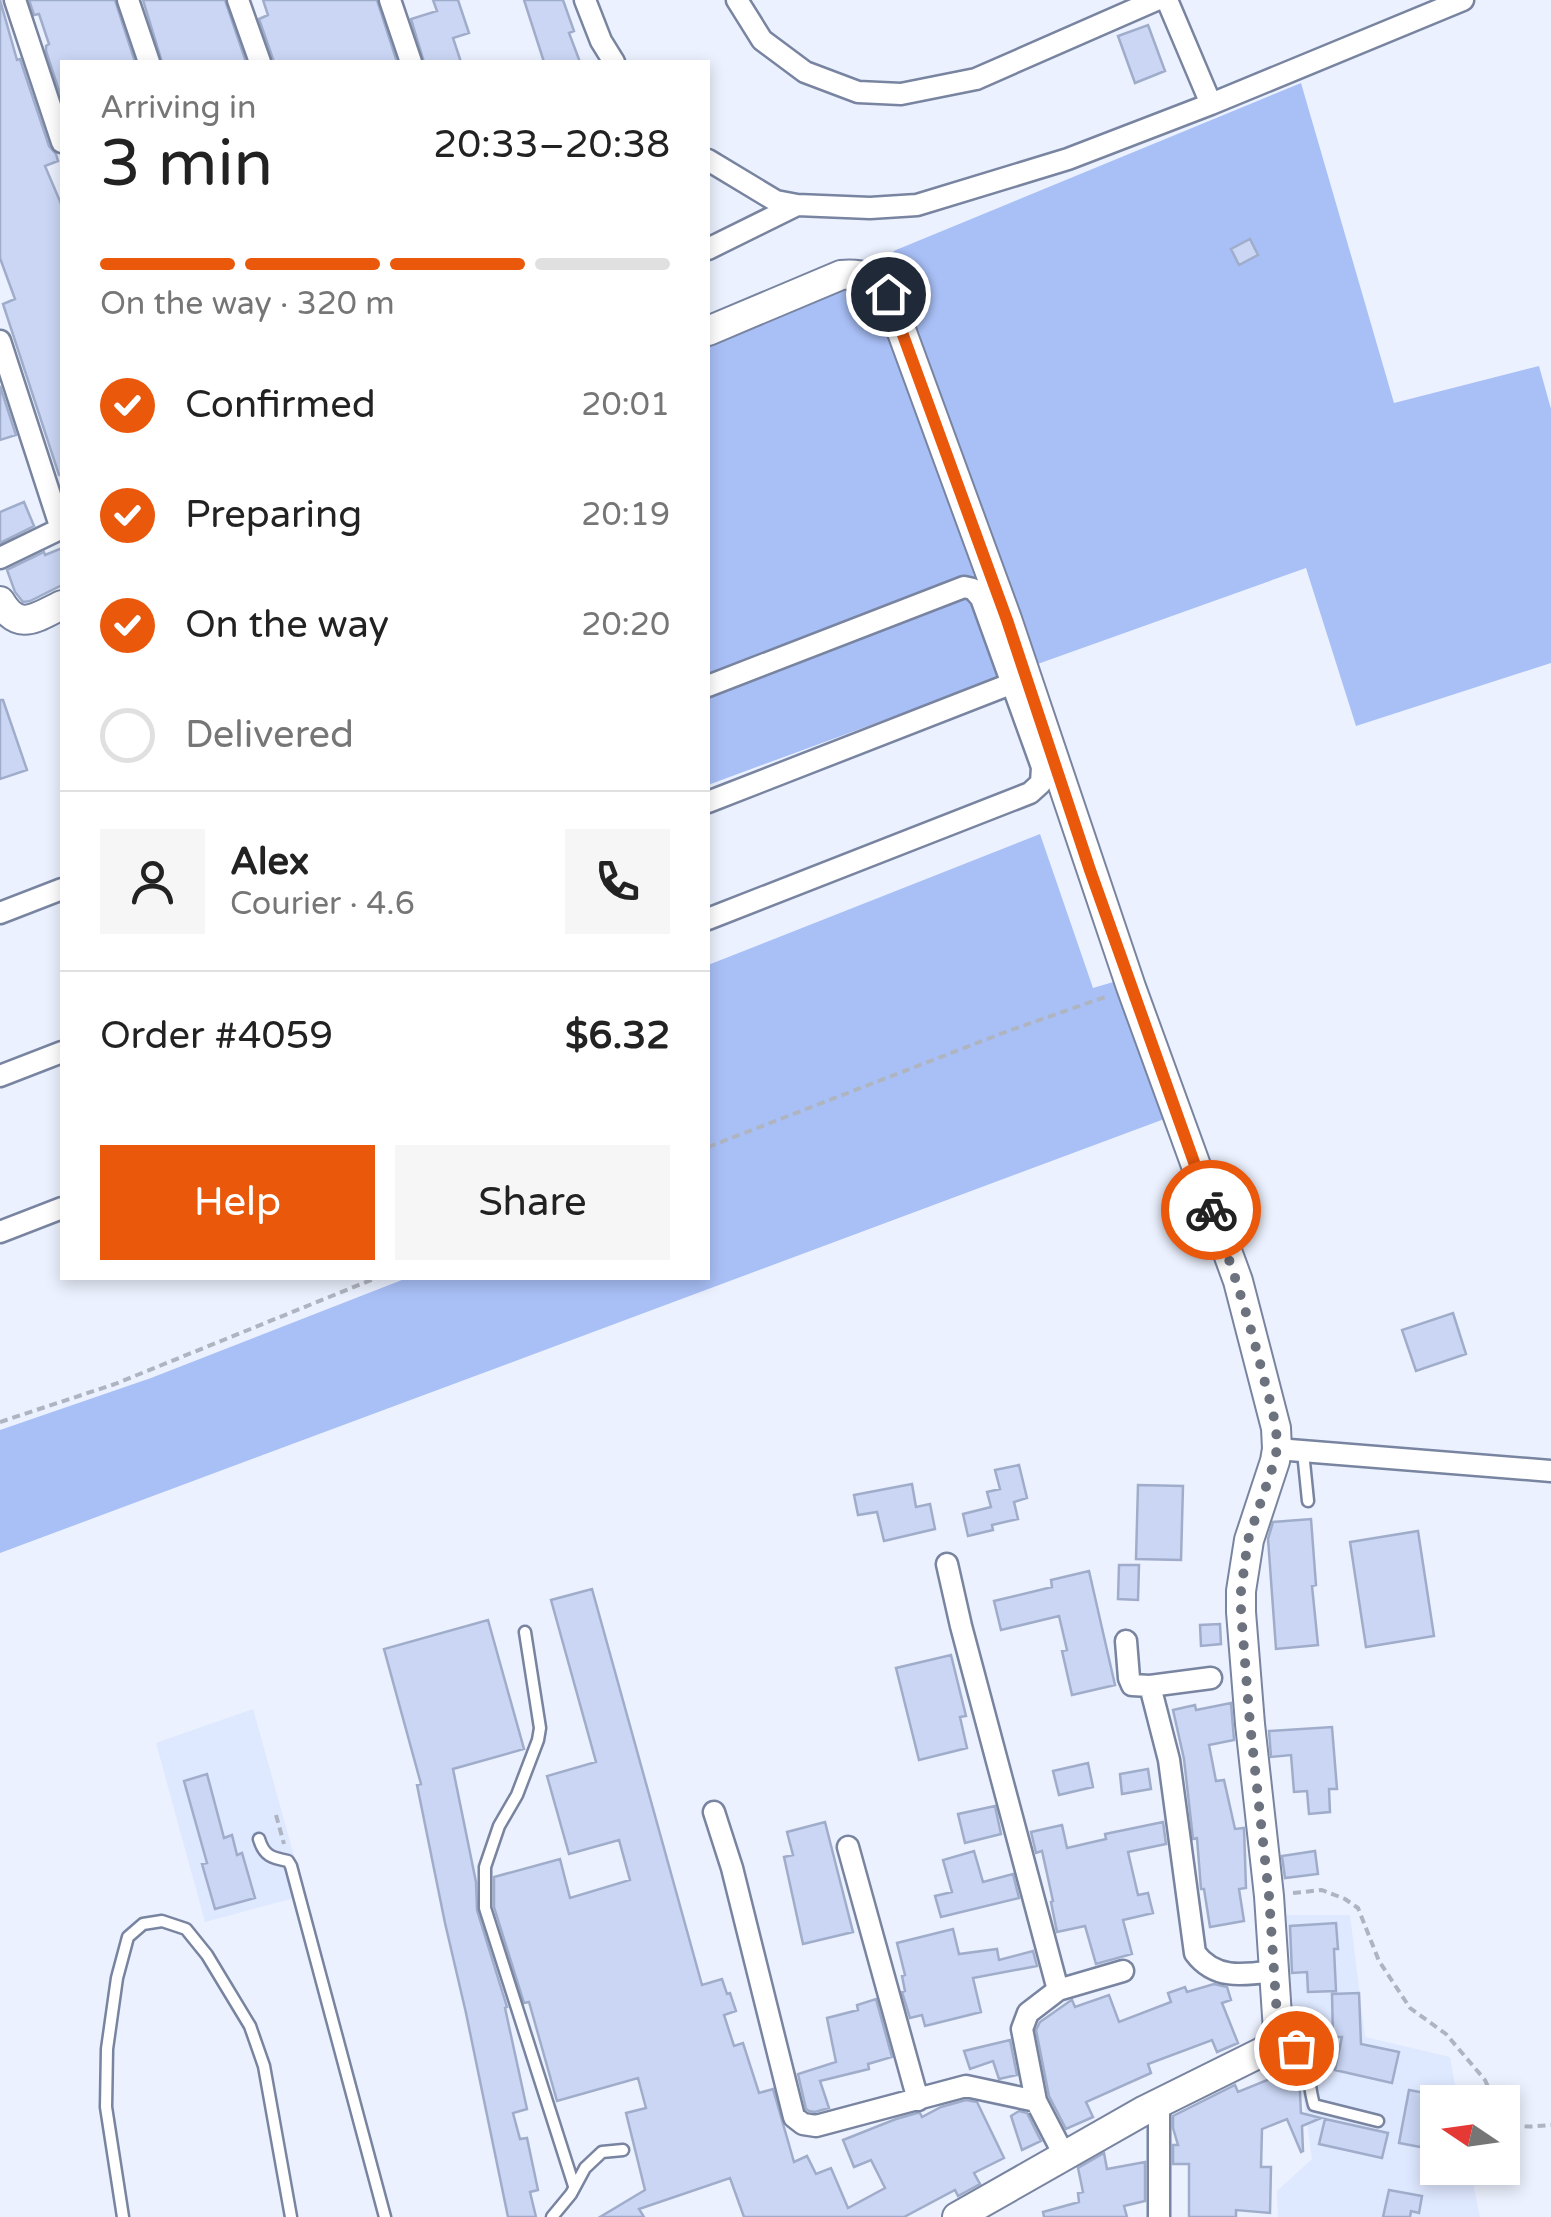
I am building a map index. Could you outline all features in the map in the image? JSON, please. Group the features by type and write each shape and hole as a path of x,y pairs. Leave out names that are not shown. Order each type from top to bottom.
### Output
{"street":[{"path":"16,0 60,136"},
{"path":"128,0 148,60"},
{"path":"238,0 259,60"},
{"path":"390,0 410,60"},
{"path":"585,0 613,60"},
{"path":"738,0 762,40 805,72 858,92 902,94 976,79 1156,0"},
{"path":"1167,0 1210,104"},
{"path":"710,161 776,201 870,208 917,205 1068,159 1464,0"},
{"path":"710,248 798,204"},
{"path":"710,330 841,275 868,276 888,294 1007,620 1131,988 1238,1281 1276,1428 1290,1450"},
{"path":"0,341 60,522"},
{"path":"0,558 60,529"},
{"path":"710,685 964,587 973,589 981,598 1042,767 1041,783 1030,793 710,919"},
{"path":"0,602 16,620 26,620 60,605"},
{"path":"710,801 1012,682"},
{"path":"0,912 60,890"},
{"path":"0,1076 60,1053"},
{"path":"0,1232 60,1209"},
{"path":"1290,1450 1551,1470"},
{"path":"957,2217 1064,2154 1264,2051 1276,2040 1269,1896 1241,1602 1248,1540 1290,1450"},
{"path":"947,1564 1058,1990"},
{"path":"1126,1641 1132,1685 1212,1678"},
{"path":"1150,1686 1169,1760 1195,1953 1221,1973 1274,1971"},
{"path":"714,1812 732,1868 794,2117 803,2124 816,2126 966,2086 1036,2101"},
{"path":"848,1847 918,2100"},
{"path":"1064,2154 1036,2101 1022,2029 1028,2013 1058,1990 1123,1971"},
{"path":"1159,2103 1159,2217"}],"lane":[{"path":"1290,1450 1308,1501"},
{"path":"526,1632 540,1728 486,1867 485,1908 574,2186"},
{"path":"259,1839 268,1856 288,1861 385,2217"},
{"path":"124,2217 106,2107 116,1978 128,1936 143,1924 162,1921 186,1929 207,1955 250,2026 264,2066 291,2217"},
{"path":"1276,2040 1296,2048 1306,2059 1314,2105 1378,2121"},
{"path":"552,2217 585,2168 602,2152 623,2150"}],"path":[{"path":"710,1146 1008,1031 1131,988"},
{"path":"0,1422 116,1384 371,1280"},
{"path":"276,1815 288,1861"},
{"path":"1269,1896 1322,1890 1358,1908 1379,1960 1410,2008 1446,2034 1486,2085"},
{"path":"1520,2127 1551,2125"}],"shaded area":[{"path":"1301,83 1394,403 1539,366 1551,409 1551,663 1356,726 1306,568 710,784 710,338 830,287 896,250"},
{"path":"1040,834 1093,988 1120,980 1167,1118 0,1553 0,1430 151,1378 402,1280 710,1280 710,964"},
{"path":"253,1709 305,1895 205,1922 156,1743"},
{"path":"1278,1915 1350,1915 1365,2037 1450,2057 1455,2085 1420,2085 1420,2185 1473,2185 1480,2217 1278,2217 1277,2191 1312,2159"}],"building":[{"path":"0,0 17,60 20,59 49,146 58,161 45,166 60,201 60,475 3,304 15,299 0,258"},
{"path":"29,0 115,0 134,60 60,60 60,94 46,51 49,44 39,14 34,15"},
{"path":"143,0 225,0 245,60 161,60"},
{"path":"263,0 377,0 396,60 273,60 259,19 268,15"},
{"path":"433,0 458,0 469,33 453,38 460,60 423,60 411,19 437,11"},
{"path":"524,0 563,0 579,60 543,60"},
{"path":"1148,25 1165,71 1135,83 1118,36"},
{"path":"1250,239 1258,255 1239,265 1231,249"},
{"path":"0,386 16,435 0,440"},
{"path":"24,502 34,526 0,543 0,512"},
{"path":"60,549 60,586 23,602 7,570 44,552 45,555"},
{"path":"0,700 27,770 0,779"},
{"path":"1453,1313 1466,1354 1416,1371 1402,1330"},
{"path":"1019,1465 1027,1498 1014,1502 1018,1519 968,1536 963,1514 991,1507 987,1492 1000,1489 995,1470"},
{"path":"912,1484 916,1507 930,1504 935,1529 884,1541 877,1512 858,1515 854,1495"},
{"path":"1138,1485 1183,1486 1181,1560 1136,1559"},
{"path":"1311,1519 1318,1645 1276,1649 1268,1539 1273,1522"},
{"path":"1418,1531 1434,1636 1366,1647 1350,1542"},
{"path":"1119,1565 1139,1565 1138,1600 1118,1599"},
{"path":"1089,1571 1115,1685 1072,1695 1059,1616 1001,1630 994,1601 1052,1587 1051,1580"},
{"path":"592,1589 702,1985 722,1979 727,1994 730,1993 736,2011 724,2015 734,2046 743,2043 759,2093 773,2089 794,2162 807,2156 816,2174 831,2168 848,2208 885,2188 871,2160 854,2167 843,2140 896,2119 917,2113 922,2117 966,2100 977,2102 1004,2158 974,2173 980,2184 958,2196 955,2190 904,2217 744,2217 730,2178 639,2209 644,2217 600,2217 645,2190 626,2113 646,2108 638,2078 557,2101 529,2002 524,2003 494,1907 494,1877 560,1859 570,1898 630,1880 619,1840 569,1854 547,1776 596,1762 551,1600"},
{"path":"488,1620 524,1749 453,1769 476,1882 477,1910 507,2007 527,2109 513,2113 520,2139 527,2138 538,2190 530,2192 536,2217 508,2217 417,1785 421,1784 384,1649"},
{"path":"1220,1624 1221,1644 1201,1646 1200,1625"},
{"path":"951,1655 966,1716 960,1717 967,1748 919,1760 896,1668"},
{"path":"1231,1703 1234,1740 1209,1745 1216,1781 1224,1780 1235,1829 1244,1828 1246,1888 1239,1889 1244,1921 1210,1927 1173,1710"},
{"path":"1332,1727 1337,1789 1329,1789 1330,1812 1309,1814 1307,1791 1294,1792 1291,1755 1271,1757 1269,1731"},
{"path":"1088,1763 1093,1787 1059,1795 1053,1771"},
{"path":"1148,1769 1151,1789 1122,1794 1120,1774"},
{"path":"207,1774 224,1838 232,1835 237,1855 242,1853 255,1898 215,1909 202,1864 207,1863 184,1781"},
{"path":"995,1806 1001,1834 965,1843 958,1814"},
{"path":"825,1822 853,1932 803,1944 784,1857 793,1855 787,1832"},
{"path":"1163,1822 1166,1844 1128,1852 1138,1895 1148,1893 1153,1913 1123,1920 1132,1954 1096,1964 1085,1926 1057,1932 1042,1851 1036,1853 1031,1832 1062,1825 1067,1848 1106,1839 1105,1834"},
{"path":"974,1851 983,1882 1013,1874 1019,1898 941,1917 935,1896 952,1892 943,1860"},
{"path":"1315,1851 1318,1874 1285,1878 1282,1856"},
{"path":"1336,1923 1336,1991 1308,1992 1307,1972 1292,1973 1290,1926"},
{"path":"953,1929 959,1954 997,1949 999,1960 1033,1951 1037,1966 973,1978 981,2012 925,2026 922,2015 910,2018 902,1992 905,1975 897,1943"},
{"path":"1214,1984 1227,1987 1231,2000 1222,2003 1238,2043 1217,2052 1212,2040 1148,2064 1151,2073 1086,2102 1093,2117 1066,2129 1049,2096 1036,2030 1040,2022 1072,2000 1075,2007 1109,1995 1119,2022 1171,2002 1168,1993"},
{"path":"1359,1993 1361,2044 1399,2052 1392,2083 1335,2070 1342,2037 1333,2037 1332,1994"},
{"path":"876,1999 892,2057 868,2064 869,2069 820,2081 829,2108 809,2111 798,2074 836,2062 827,2018 858,2010 857,2005"},
{"path":"1010,2040 1017,2075 999,2079 993,2061 970,2069 964,2051"},
{"path":"1294,2061 1299,2074 1301,2113 1321,2118 1302,2126 1301,2152 1287,2119 1262,2129 1261,2167 1271,2167 1270,2213 1236,2210 1236,2217 1189,2217 1189,2164 1173,2164 1173,2145 1178,2145 1173,2116 1235,2085 1238,2092 1282,2074 1281,2062"},
{"path":"1409,2090 1420,2092 1420,2147 1399,2143"},
{"path":"1019,2111 1027,2113 1041,2141 1022,2150 1011,2116"},
{"path":"1325,2119 1388,2133 1382,2158 1319,2144"},
{"path":"1104,2153 1107,2169 1145,2162 1145,2201 1124,2206 1127,2217 1044,2217 1043,2212 1079,2202 1078,2193 1083,2192 1078,2168"},
{"path":"1389,2190 1422,2196 1419,2213 1383,2217"}],"way so far":[{"path":"1211,1210 1248,1313 1276,1428 1275,1460 1248,1540 1241,1612 1269,1896 1276,2040 1296,2048"}],"route":[{"path":"888,294 1007,620 1090,870 1211,1210"}]}
